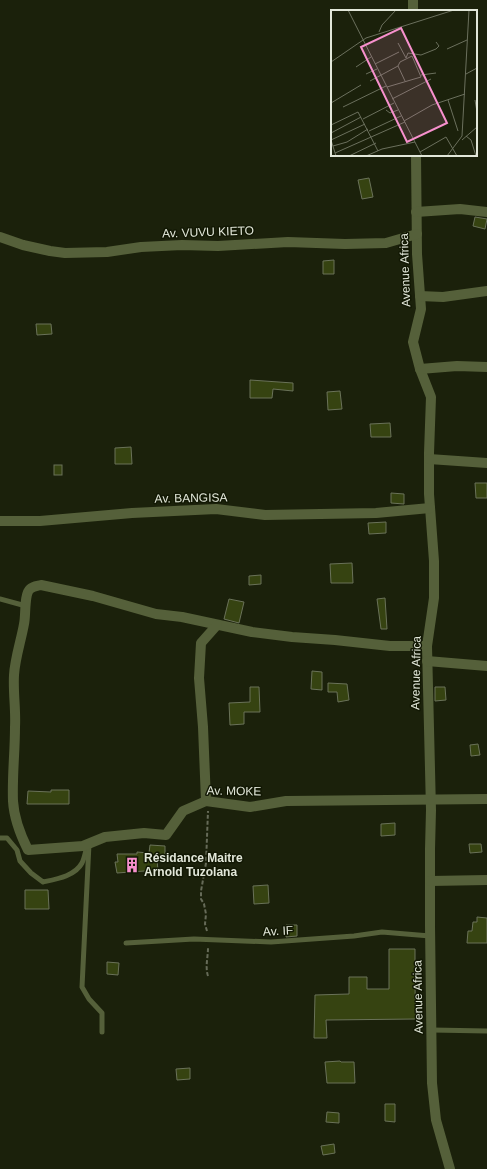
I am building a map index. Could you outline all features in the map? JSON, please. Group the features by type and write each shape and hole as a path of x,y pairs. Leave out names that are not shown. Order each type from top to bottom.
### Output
{"street":[{"name":"Avenue Africa","path":"416,156 418,280 421,309 413,342 420,369 431,398 429,459 430,508 434,561 434,598 427,646 431,800 430,936 432,1083 436,1120 450,1169"},
{"path":"416,212 460,209 487,212"},
{"name":"Av. VUVU KIETO","path":"0,237 50,252 65,253 107,252 182,245 218,246 288,242 345,244 386,243 417,234"},
{"path":"420,296 443,297 487,291"},
{"path":"420,369 457,366 487,367"},
{"path":"429,459 487,463"},
{"name":"Av. BANGISA","path":"0,521 40,522 132,513 216,509 265,515 376,513 430,508"},
{"path":"26,606 26,596 29,589 34,586 41,585 93,596 156,614 182,617 252,632 390,646 427,646"},
{"name":"Av. MOKE","path":"26,606 24,625 17,650 14,675 16,726 13,755 13,801 16,821 28,850 83,846 105,837 144,833 166,834 183,811 207,803 250,807 286,802 487,799"},
{"path":"207,803 199,678 201,643 217,625"},
{"path":"427,662 487,666"},
{"path":"430,881 487,880"}],"lane":[{"path":"0,599 26,606"},
{"path":"0,838 7,838 17,850 20,861 31,873 43,882 56,880 71,874 82,863 89,844"},
{"path":"89,844 82,987 102,1013 102,1032"},
{"name":"Av. IF","path":"126,942 194,939 271,942 354,936 382,932 430,936"},
{"path":"432,1030 487,1031"}],"path":[{"path":"207,803 206,862 201,899 204,904 206,914 205,924 208,936"},
{"path":"208,943 208,960 206,968 208,976"}],"building":[{"path":"369,178 373,197 362,199 358,180"},
{"path":"475,217 487,219 485,229 473,226"},
{"path":"334,260 334,274 323,274 323,261"},
{"path":"36,324 51,324 52,334 37,335"},
{"path":"250,380 293,383 293,391 273,389 272,398 250,398"},
{"path":"340,391 342,409 328,410 327,392"},
{"path":"390,423 391,437 371,437 370,424"},
{"path":"131,447 132,464 115,464 115,448"},
{"path":"54,465 62,465 62,475 54,475"},
{"path":"475,483 487,483 487,498 476,498"},
{"path":"391,493 404,494 404,504 391,503"},
{"path":"386,522 386,533 369,534 368,523"},
{"path":"352,563 353,583 331,583 330,564"},
{"path":"261,575 261,584 249,585 249,576"},
{"path":"385,598 387,629 381,629 377,599"},
{"path":"229,599 244,602 239,623 224,619"},
{"path":"312,671 322,672 322,690 311,689"},
{"path":"328,683 347,684 349,700 338,702 337,692 328,692"},
{"path":"250,687 259,687 260,712 244,712 244,724 230,725 229,703 250,702"},
{"path":"435,687 445,687 446,700 435,701"},
{"path":"478,744 480,755 471,756 470,745"},
{"path":"51,790 69,790 69,804 27,804 28,791 51,792"},
{"path":"395,823 395,835 381,836 381,824"},
{"path":"469,844 481,844 482,852 470,853"},
{"name":"Résidance Maitre Arnold Tuzolana","path":"150,845 165,846 165,860 157,860 158,870 117,873 115,862 118,862 117,854 137,854 137,852 149,853"},
{"path":"268,885 269,903 254,904 253,886"},
{"path":"25,890 48,890 49,909 25,909"},
{"path":"477,917 487,918 487,943 467,943 468,931 472,931 473,922 477,922"},
{"path":"286,925 297,925 297,936 286,937"},
{"path":"389,949 415,949 416,1019 326,1020 327,1038 314,1038 315,995 349,994 349,977 367,977 367,989 389,989"},
{"path":"107,962 119,963 118,975 107,974"},
{"path":"325,1062 354,1062 355,1083 327,1083"},
{"path":"190,1068 190,1079 177,1080 176,1069"},
{"path":"385,1104 395,1104 395,1122 385,1121"},
{"path":"327,1112 339,1113 339,1123 326,1122"},
{"path":"334,1144 335,1153 323,1155 321,1146"}],"place":[{"name":"Résidance Maitre Arnold Tuzolana","path":"132,865"}]}
